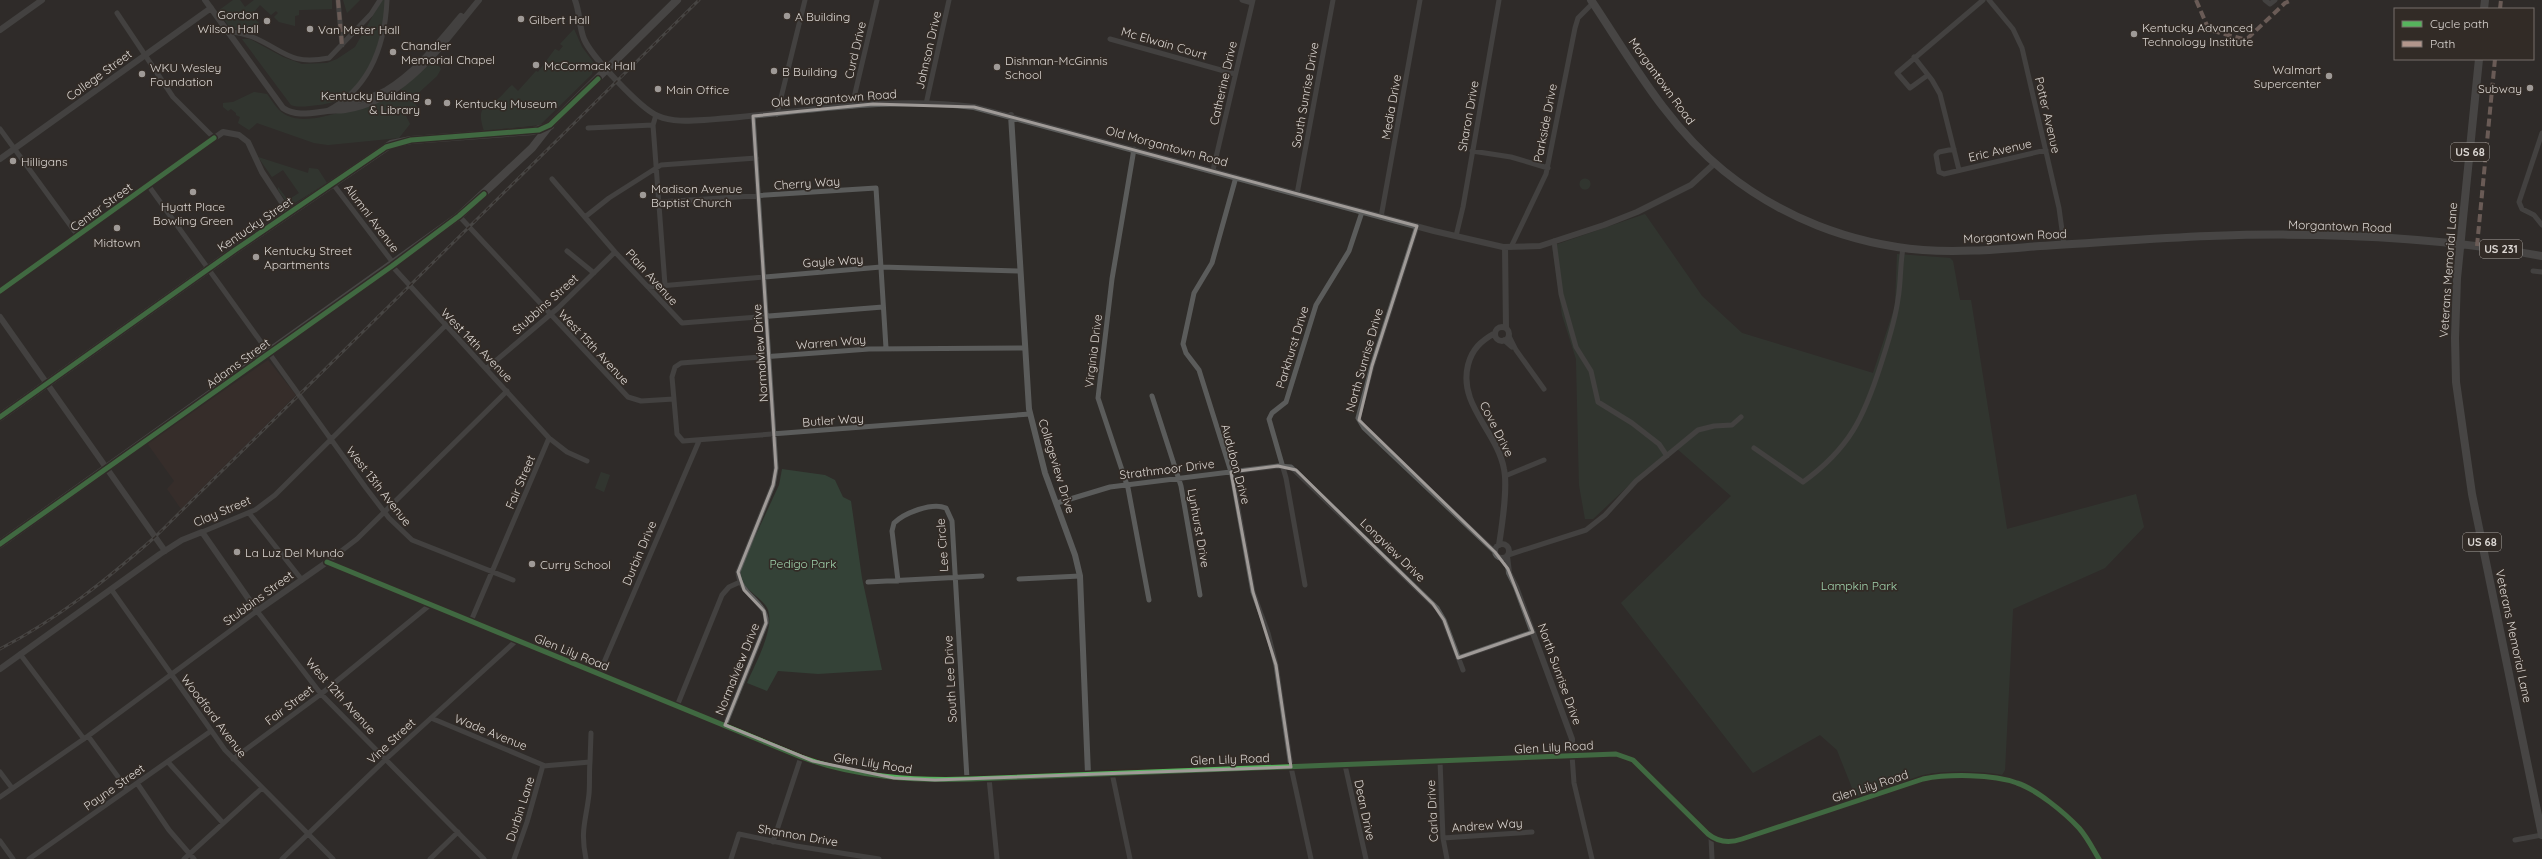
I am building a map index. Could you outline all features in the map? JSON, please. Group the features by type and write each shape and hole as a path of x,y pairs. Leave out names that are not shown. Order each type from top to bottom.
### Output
{"main road":[{"name":"Adams Street","path":"0,544 393,265 459,216 532,148 550,125 677,0"},
{"name":"Morgantown Road","path":"1592,2 1668,114 1715,164 1767,201 1811,223 1862,240 1903,248 1952,251 2259,235 2337,236 2460,244 2542,256"},
{"name":"Veterans Memorial Lane","path":"2479,60 2460,244 2455,346 2462,434 2474,501 2542,835"},
{"name":"Kentucky Street","path":"0,417 208,268 334,184 386,147 397,142 526,132 550,125"}],"street":[{"path":"0,30 42,0"},
{"path":"205,0 283,108 295,114 345,110 385,96 408,80 431,59 479,0"},
{"path":"338,0 342,45"},
{"path":"228,31 254,37 281,54 300,60 329,58 371,14 380,0"},
{"path":"326,111 353,93 371,70 381,45 387,0"},
{"path":"335,110 369,98 398,82 429,54 474,0"},
{"name":"Old Morgantown Road","path":"575,0 584,40 607,70 643,107 656,115 682,121 777,114 852,106 926,104 974,107 1011,115 1134,148 1380,217 1508,247 1534,247 1613,222 1652,205 1691,185 1715,164"},
{"path":"777,114 805,0"},
{"name":"Curd Drive","path":"852,106 877,0"},
{"name":"Johnson Drive","path":"926,104 949,0"},
{"path":"1242,0 1253,1"},
{"name":"South Sunrise Drive","path":"1297,194 1333,0"},
{"name":"Media Drive","path":"1380,217 1420,0"},
{"name":"Sharon Drive","path":"1456,236 1499,0"},
{"path":"1928,75 1910,88 1897,75 1898,70 1983,0"},
{"name":"Potter Avenue","path":"1989,0 2013,29 2020,41 2046,150 2064,245"},
{"path":"2265,0 2270,4 2275,0"},
{"name":"Catherine Drive","path":"1213,170 1253,1"},
{"name":"Parkside Drive","path":"1495,333 1497,329 1504,327 1506,315 1508,247 1540,189 1548,168 1576,24 1580,16 1592,2"},
{"name":"College Street","path":"0,160 211,8"},
{"path":"117,13 144,56 173,97 214,138"},
{"name":"Mc Elwain Court","path":"1110,39 1235,74"},
{"path":"1914,57 1940,94 1960,170"},
{"path":"656,115 653,125 665,285"},
{"name":"Collegeview Drive","path":"1011,115 1024,348 1030,414 1045,473 1075,555 1080,576 1088,774"},
{"name":"Normalview Drive","path":"725,725 766,624 763,609 748,594 740,582 739,568 776,478 776,435 752,116"},
{"path":"588,128 653,125"},
{"path":"0,129 78,236"},
{"name":"Center Street","path":"0,291 223,132 231,132 239,135 248,142 262,172 289,213"},
{"path":"2542,133 2519,202 2522,209 2534,215 2542,225"},
{"name":"Virginia Drive","path":"1134,148 1112,279 1098,394 1126,484 1149,600"},
{"name":"Eric Avenue","path":"1954,149 1937,153 1935,158 1937,170 1944,174 2046,150"},
{"path":"1472,151 1511,157 1548,168"},
{"path":"585,217 656,167 756,158"},
{"name":"Audubon Drive","path":"1236,177 1212,263 1194,293 1183,344 1185,350 1199,370 1230,472 1253,592 1268,633 1276,665 1292,767 1311,859"},
{"name":"Plain Avenue","path":"552,179 675,317 684,324 767,316"},
{"name":"Alumni Avenue","path":"334,184 393,265"},
{"name":"West 13th Avenue","path":"148,185 331,440 385,513 408,538 513,580"},
{"name":"Cherry Way","path":"659,202 876,188 881,267"},
{"name":"Parkhurst Drive","path":"1305,585 1283,466 1269,418 1286,402 1316,305 1349,251 1362,212"},
{"name":"West 15th Avenue","path":"459,216 628,397 641,401 674,399"},
{"name":"North Sunrise Drive","path":"1417,226 1372,366 1359,411 1359,420 1495,552 1504,550 1508,569 1533,632 1572,739 1575,788 1592,859"},
{"path":"1554,241 1561,294 1576,347 1591,371 1598,402 1632,423 1659,444 1667,456"},
{"path":"1754,448 1803,482 1823,468 1849,439 1867,407 1893,328 1903,248"},
{"path":"567,251 594,273"},
{"name":"Stubbins Street","path":"486,369 551,314 616,252"},
{"name":"West 14th Avenue","path":"393,265 445,326 507,391 549,438 563,450 587,461"},
{"path":"881,267 886,348"},
{"name":"Gayle Way","path":"648,287 881,267 1020,271"},
{"path":"2533,271 2542,272"},
{"path":"767,316 883,307"},
{"path":"0,317 165,551"},
{"name":"Clay Street","path":"2,667 165,551 202,532 249,513 275,495 445,326"},
{"path":"1504,327 1504,339"},
{"path":"1495,333 1516,350 1544,388"},
{"name":"Cove Drive","path":"1495,333 1472,352 1466,374 1466,386 1471,402 1500,456 1505,476 1501,535 1504,550"},
{"path":"1485,340 1504,339"},
{"name":"Warren Way","path":"674,399 672,375 678,363 886,348 1024,348"},
{"name":"Stubbins Street","path":"0,797 86,738 357,539 507,391"},
{"name":"Lynhurst Drive","path":"1152,396 1178,478 1200,595"},
{"name":"Butler Way","path":"674,399 678,437 684,441 1030,414"},
{"path":"1488,545 1504,550 1516,551 1586,530 1605,515 1636,482 1698,430 1714,426 1732,425 1741,417"},
{"name":"Fair Street","path":"471,621 549,438"},
{"name":"Durbin Drive","path":"599,674 699,441"},
{"path":"1505,476 1544,460"},
{"name":"Strathmoor Drive","path":"1056,503 1103,488 1126,484 1283,466"},
{"name":"Longview Drive","path":"1283,466 1291,467 1300,473 1433,604 1444,620 1463,670"},
{"name":"Lee Circle","path":"898,581 892,531 894,522 912,513 939,506 947,509 951,516 954,578"},
{"path":"249,513 302,580"},
{"name":"West 12th Avenue","path":"202,532 257,611 321,694 484,859"},
{"name":"Glen Lily Road","path":"327,562 801,757 838,768 894,778 967,779 1616,754 1633,760 1711,836 1723,842 1734,841 1923,779 1939,777 1976,777 2008,780 2031,790 2079,828 2099,859"},
{"path":"868,582 982,576"},
{"path":"1019,579 1080,576"},
{"name":"South Lee Drive","path":"954,578 967,779"},
{"path":"677,706 722,595 729,587 740,582"},
{"name":"Woodford Avenue","path":"111,589 211,731 233,759 333,859"},
{"name":"Fair Street","path":"233,759 321,694 431,604"},
{"path":"1458,658 1533,632"},
{"name":"Vine Street","path":"282,859 386,759 517,640"},
{"path":"20,654 127,790"},
{"path":"0,659 2,667"},
{"name":"Wade Avenue","path":"431,718 543,765"},
{"name":"Payne Street","path":"28,859 211,731"},
{"path":"586,859 582,839 582,824 589,793 591,733"},
{"path":"773,842 801,757"},
{"name":"Carla Drive","path":"1440,761 1443,838 1447,859"},
{"path":"168,762 223,823"},
{"path":"543,765 590,762"},
{"name":"Durbin Lane","path":"514,859 543,765"},
{"name":"Dean Drive","path":"1345,765 1366,859"},
{"path":"0,772 12,788"},
{"path":"1112,774 1130,859"},
{"path":"989,778 997,859"},
{"path":"136,783 169,830 194,859"},
{"path":"184,859 262,788"},
{"path":"430,859 458,832"},
{"name":"Andrew Way","path":"1443,838 1532,832"},
{"name":"Shannon Drive","path":"731,859 738,834 847,857 879,859"},
{"path":"2515,840 2542,835"},
{"path":"1711,836 1712,859"},
{"path":"0,841 13,859"}],"highlighted area":[{"path":"873,104 974,107 1417,226 1372,366 1359,420 1495,552 1508,569 1533,632 1458,658 1444,620 1433,604 1296,470 1278,466 1231,472 1253,592 1276,665 1291,767 935,780 894,778 813,761 725,725 766,623 764,611 744,590 738,572 773,485 776,468 753,116"}],"shaded area":[{"path":"268,360 296,395 181,509 167,489 174,481 147,443"}],"green space":[{"path":"233,0 240,0 245,7 254,0 332,0 332,9 299,10 299,15 295,16 295,26 279,22 274,17 278,13 276,11 271,15 260,5 251,15 259,23 255,27 249,30 231,29 218,11"},
{"path":"343,0 360,0 347,13"},
{"path":"382,0 386,0 381,34 370,67 361,81 350,93 336,101 307,106 291,105 242,39 250,39 283,57 302,64 327,63 337,59 355,47"},
{"path":"574,29 582,47 594,63 592,74 540,125 484,131 481,118 482,110 498,99 512,85 518,91 536,71 538,72 555,49 559,51 563,46 560,44"},
{"path":"435,60 441,69 437,76 414,97 408,97 402,92 401,89"},
{"path":"254,92 267,94 281,112 299,119 311,119 342,112 395,92 407,99 413,100 417,107 406,116 410,124 399,138 328,145 314,143 257,123 249,130 238,123 240,117 231,109 228,111 223,107 223,103 233,102"},
{"path":"258,157 308,173 309,168 318,169 327,183 293,204 288,204 278,190 278,187 288,200 299,193 283,170 272,177"},
{"path":"1585,178 1589,180 1591,184 1589,188 1585,190 1581,188 1579,184 1581,180"},
{"name":"Lampkin Park","path":"1645,214 1702,296 1742,333 1873,373 1895,306 1897,254 1950,258 1953,261 1960,300 1971,300 2007,529 2136,494 2144,527 2105,568 2013,609 2005,770 2002,775 1933,773 1856,798 1837,750 1820,735 1753,773 1621,603 1731,496 1675,447 1644,471 1593,519 1585,519 1579,485 1576,359 1562,315 1552,246"},
{"name":"Pedigo Park","path":"782,469 825,475 835,480 843,497 851,501 862,578 882,670 818,674 778,671 767,691 747,683 764,644 769,623 769,614 766,606 741,581 740,569 779,485"},
{"path":"601,472 610,475 604,492 595,488"}],"railway":[{"path":"0,649 62,612 100,584 155,537 699,0"}],"marked path":[{"path":"338,0 342,45"},
{"path":"2196,0 2209,30 2243,39 2248,38 2285,3 2292,0"},
{"path":"2500,8 2501,0"},
{"path":"2477,246 2495,60"}],"cycle path":[{"path":"0,417 235,250 386,147 411,140 539,130 550,125 598,79"},
{"path":"0,291 214,138"},
{"path":"0,544 392,266 459,216 484,194"},
{"path":"327,562 801,757 822,764 864,773 906,778 971,779 1616,754 1633,760 1708,834 1720,841 1729,842 1923,779 1945,776 1983,776 2007,780 2033,790 2066,815 2079,828 2099,859"}],"place":[{"name":"A Building","path":"787,16"},
{"name":"Gilbert Hall","path":"521,19"},
{"name":"Gordon Wilson Hall","path":"267,21"},
{"name":"Van Meter Hall","path":"310,29"},
{"name":"Kentucky Advanced Technology Institute","path":"2134,34"},
{"name":"Chandler Memorial Chapel","path":"393,52"},
{"name":"McCormack Hall","path":"536,65"},
{"name":"Dishman-McGinnis School","path":"997,67"},
{"name":"B Building","path":"774,71"},
{"name":"WKU Wesley Foundation","path":"142,74"},
{"name":"Walmart Supercenter","path":"2329,76"},
{"name":"Subway","path":"2530,88"},
{"name":"Main Office","path":"658,89"},
{"name":"Kentucky Building & Library","path":"428,102"},
{"name":"Kentucky Museum","path":"447,103"},
{"name":"Hilligans","path":"13,161"},
{"name":"Hyatt Place Bowling Green","path":"193,192"},
{"name":"Madison Avenue Baptist Church","path":"643,195"},
{"name":"Midtown","path":"117,228"},
{"name":"Kentucky Street Apartments","path":"256,257"},
{"name":"La Luz Del Mundo","path":"237,552"},
{"name":"Curry School","path":"532,564"}]}
